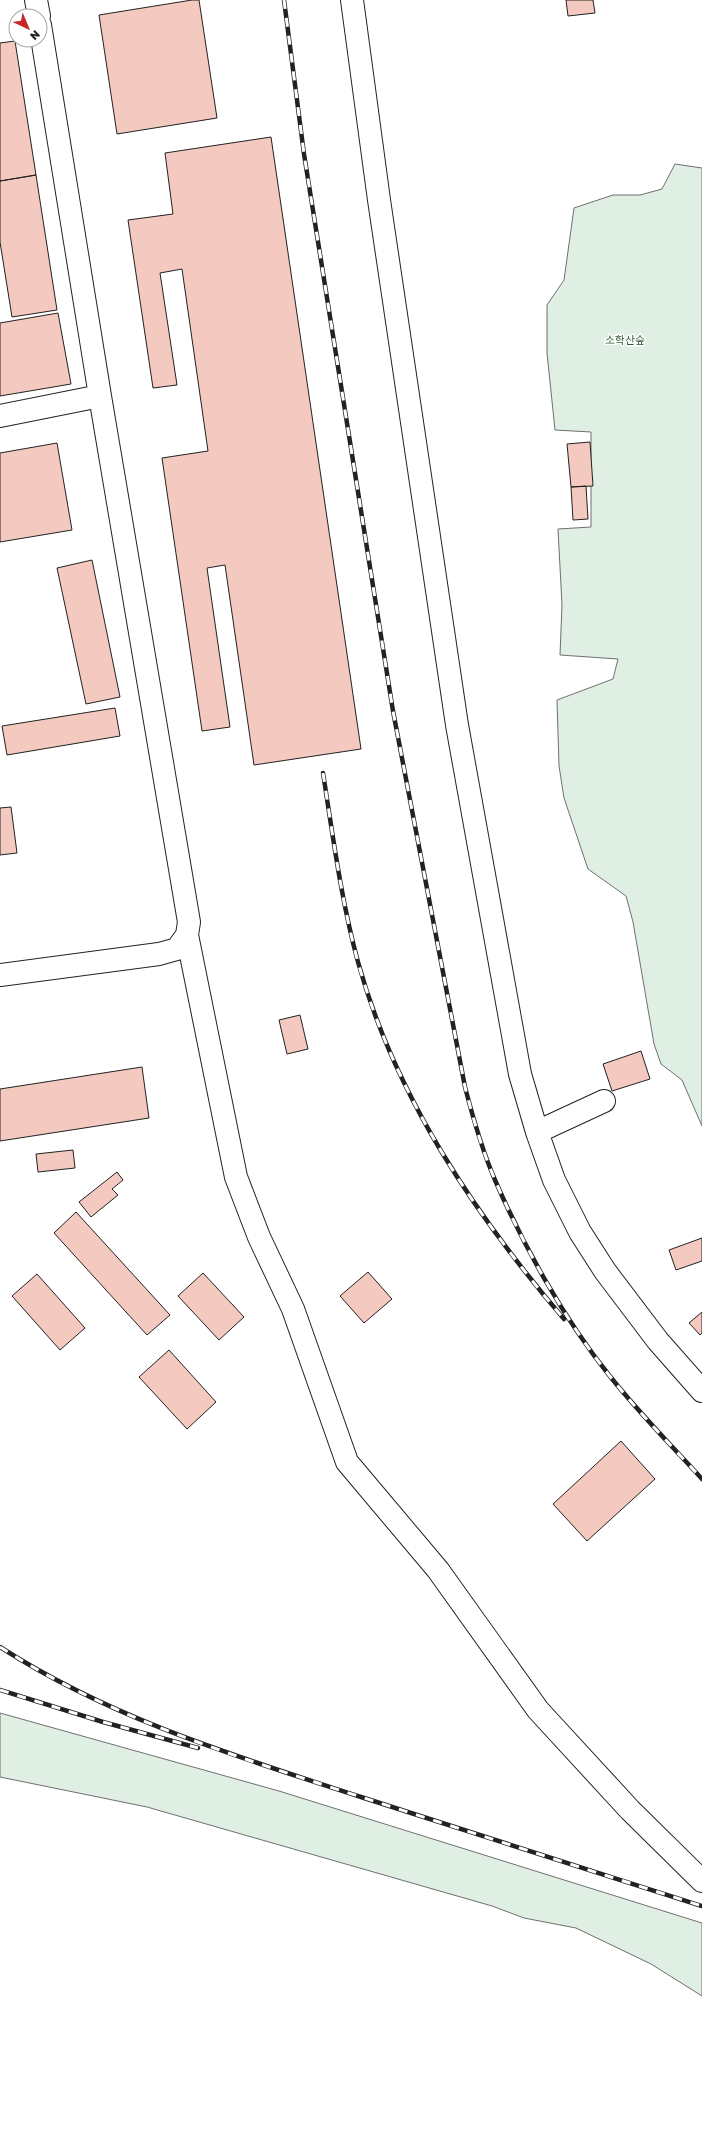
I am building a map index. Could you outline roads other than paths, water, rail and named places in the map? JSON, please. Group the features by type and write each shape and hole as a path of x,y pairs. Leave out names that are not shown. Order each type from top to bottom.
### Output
{"street":[{"path":"352,0 379,200 457,724 505,998 520,1074 537,1132 554,1180 580,1232 605,1271 658,1341 702,1391"},
{"path":"0,976 159,954 177,949 186,935 189,922 100,396 44,48"},
{"path":"0,416 100,396"},
{"path":"186,935 236,1177 259,1237 293,1309 347,1462 438,1570 538,1710 624,1805 702,1881"},
{"path":"537,1132 604,1101"}],"railway":[{"path":"284,0 304,154 393,711 465,1087 471,1110 486,1157 506,1205 546,1281 576,1330 620,1389 702,1479"},
{"path":"323,773 338,868 352,939 374,1012 393,1060 416,1106 469,1196 499,1238 564,1319"},
{"path":"0,1647 42,1672 86,1695 175,1734 221,1751 702,1906"},
{"path":"0,1690 103,1722 198,1748"}],"park label":[{"name":"소학산숲","path":"625,340"}]}
